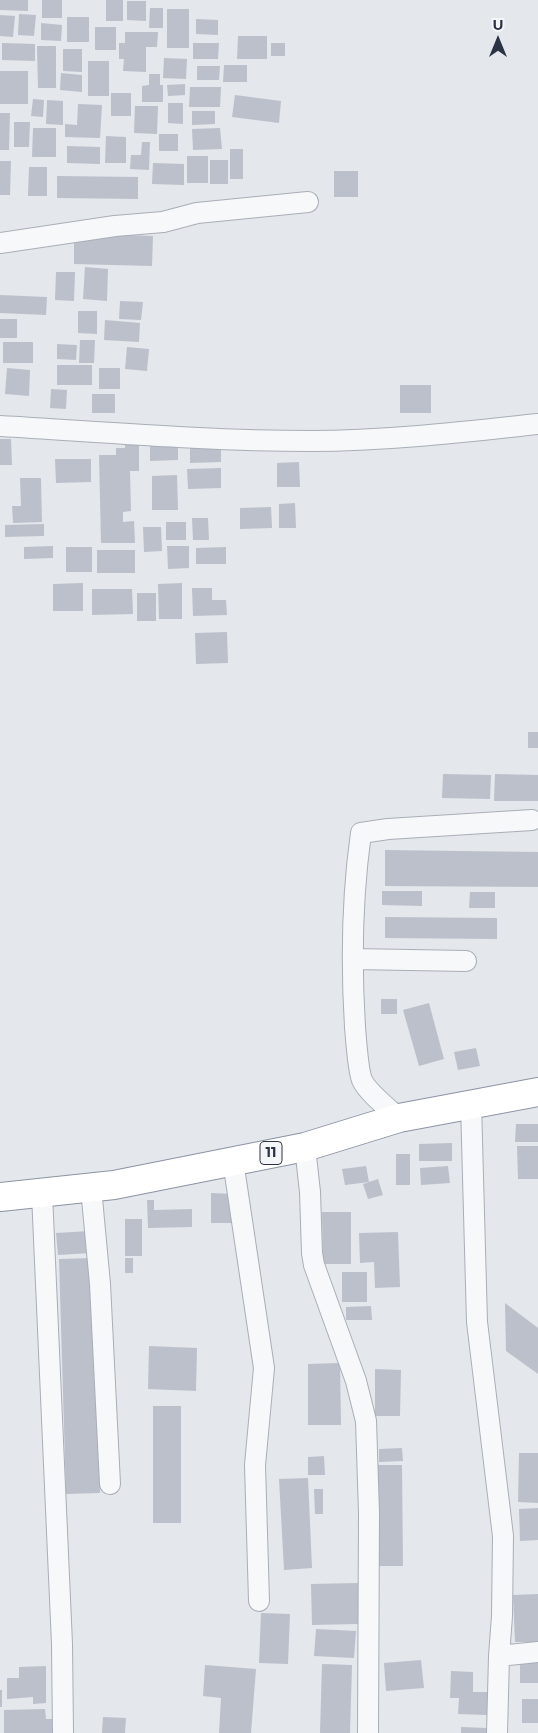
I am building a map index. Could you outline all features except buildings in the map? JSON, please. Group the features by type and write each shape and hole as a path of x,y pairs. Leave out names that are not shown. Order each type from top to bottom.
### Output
{"highway":[{"name":"11","path":"0,1197 114,1185 305,1147 399,1118 538,1092"}],"street":[{"path":"0,243 115,226 163,222 198,213 308,202"},
{"path":"0,426 185,437 312,441 434,435 538,424"},
{"path":"399,1118 373,1094 362,1080 356,1041 352,985 356,885 361,833 388,829 532,820"},
{"path":"353,959 466,962"},
{"path":"471,1104 477,1322 503,1536 497,1733"},
{"path":"305,1147 310,1192 314,1265 356,1381 366,1421 369,1514 368,1733"},
{"path":"233,1160 264,1368 255,1465 259,1601"},
{"path":"91,1188 100,1284 110,1484"},
{"path":"42,1194 62,1634 63,1733"},
{"path":"499,1656 538,1652"}]}
